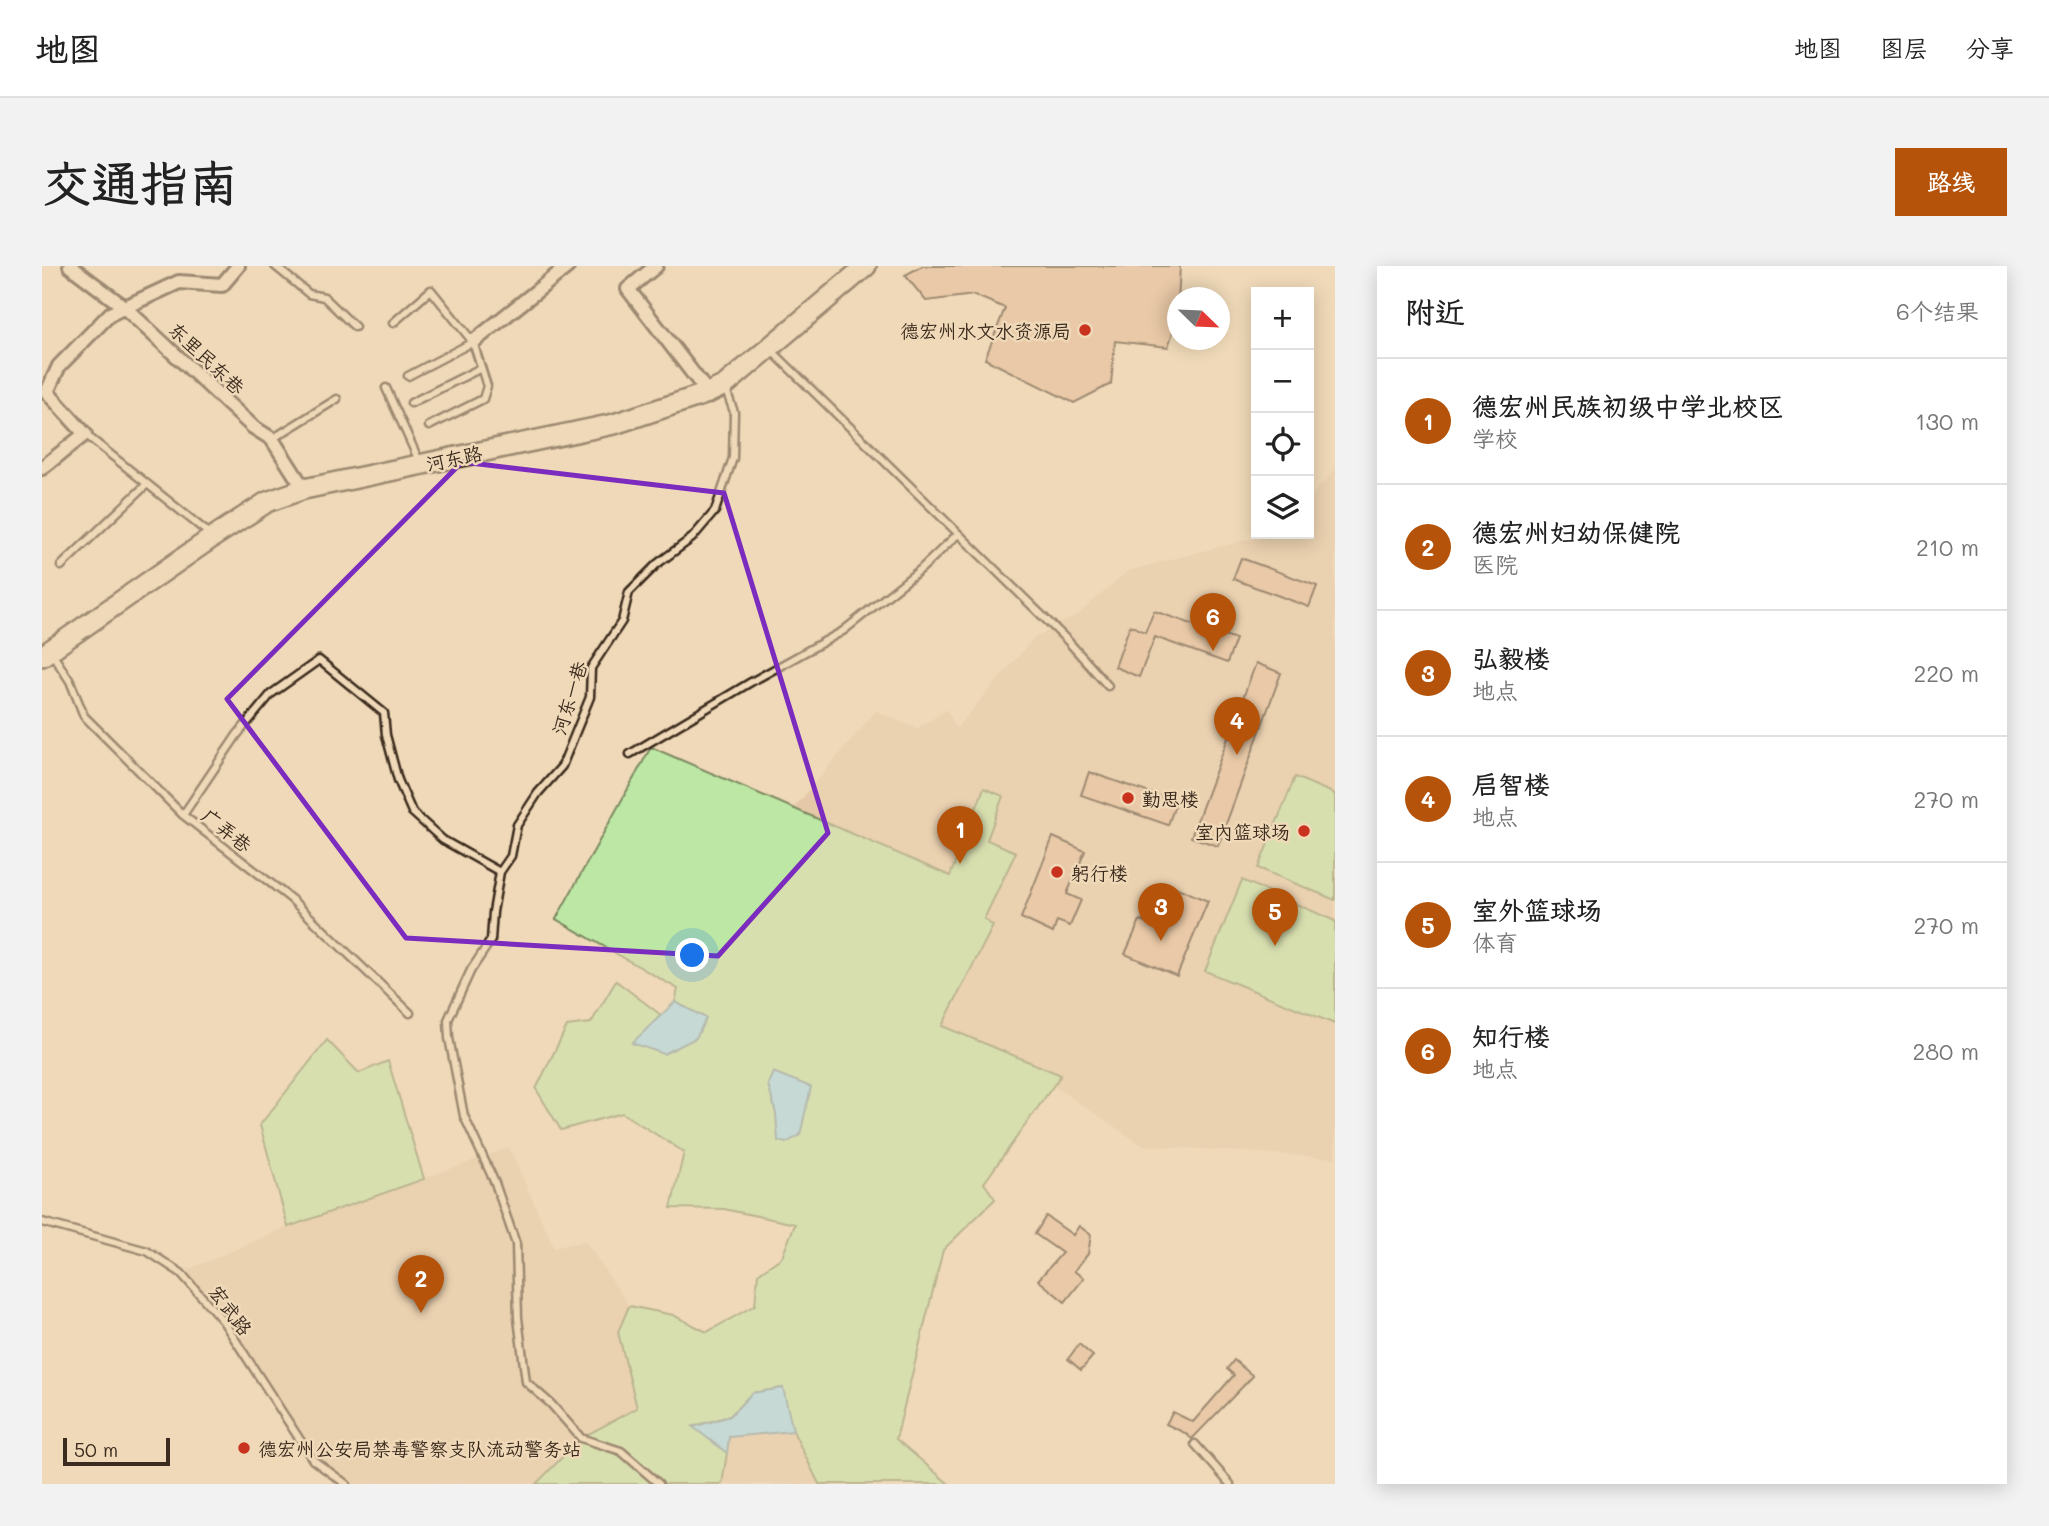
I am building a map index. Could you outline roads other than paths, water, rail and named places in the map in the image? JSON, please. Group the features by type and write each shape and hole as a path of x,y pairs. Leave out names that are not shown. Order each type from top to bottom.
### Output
{"main road":[{"name":"河东路","path":"46,653 267,502 304,489 614,424 716,389 866,266"}],"street":[{"name":"东里民东巷","path":"70,266 124,307 253,428 272,439 304,489"},
{"path":"42,468 85,435 47,392 58,366 110,314 179,282 222,285 238,266"},
{"path":"473,342 568,266"},
{"path":"656,266 628,289 716,389"}],"lane":[{"path":"275,266 309,295 324,297 355,327"},
{"path":"393,323 431,290 473,342 487,386 483,399 429,426"},
{"path":"408,376 473,342"},
{"path":"769,348 1067,640 1108,686"},
{"path":"411,403 481,368"},
{"path":"386,388 420,465"},
{"name":"河东一巷","path":"659,1484 621,1451 581,1438 551,1404 526,1382 518,1318 516,1244 495,1183 464,1116 448,1020 471,970 491,940 500,872 511,856 517,825 538,793 562,766 590,697 591,668 622,621 629,592 656,564 692,538 715,511 733,458 734,412 716,389"},
{"path":"272,439 337,399"},
{"path":"85,435 213,537"},
{"path":"61,566 147,484"},
{"path":"630,754 843,631 921,569 958,534"},
{"name":"广弄巷","path":"46,653 70,681 84,716 183,815 291,899 410,1013"},
{"path":"183,815 237,734 271,694 319,660 384,713 386,734 398,780 412,812 443,839 500,872"},
{"name":"宏武路","path":"42,1222 147,1251 181,1273 223,1321 313,1460 346,1484"},
{"path":"1195,1444 1230,1484"}],"water":[{"path":"675,1002 706,1018 696,1038 664,1054 632,1043"},
{"path":"773,1072 811,1087 800,1135 786,1143 778,1141 776,1114 768,1084"},
{"path":"783,1388 793,1431 729,1437 727,1453 693,1427 730,1416 752,1393"}],"place":[{"name":"德宏州水文水资源局","path":"1085,330"},
{"name":"知行楼","path":"1213,651"},
{"name":"启智楼","path":"1237,755"},
{"name":"勤思楼","path":"1128,798"},
{"name":"室内篮球场","path":"1304,831"},
{"name":"德宏州民族初级中学北校区","path":"960,864"},
{"name":"躬行楼","path":"1057,872"},
{"name":"弘毅楼","path":"1161,941"},
{"name":"室外篮球场","path":"1275,946"},
{"name":"德宏州妇幼保健院","path":"421,1313"},
{"name":"德宏州公安局禁毒警察支队流动警务站","path":"244,1448"}]}
